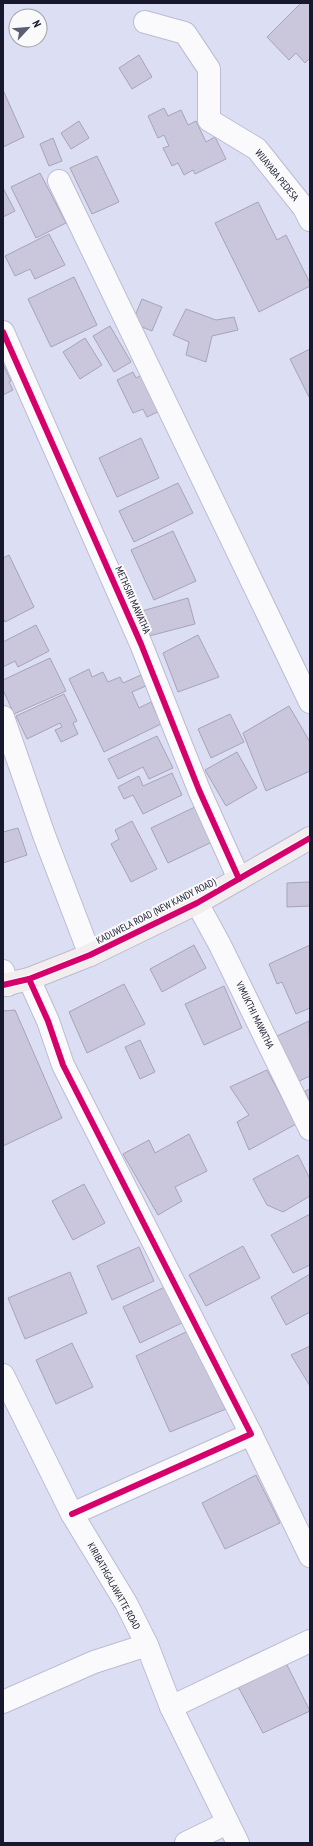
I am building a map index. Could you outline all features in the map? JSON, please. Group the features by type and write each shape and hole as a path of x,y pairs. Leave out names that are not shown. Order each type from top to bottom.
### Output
{"main road":[{"name":"KADUWELA ROAD (NEW KANDY ROAD)","path":"4,980 29,979 90,955 197,903 310,838"}],"street":[{"name":"WIJAYABA PEDESA","path":"145,22 185,33 209,69 209,120 257,148 304,208 310,220"},
{"path":"59,181 310,702"},
{"name":"METHSIRI MAWATHA","path":"3,332 141,644 199,790 240,879"},
{"path":"3,717 44,835 90,955"},
{"name":"VIMUKTHI MAWATHA","path":"197,903 220,945 310,1129"},
{"path":"29,979 48,1021 63,1064 251,1434 310,1556"},
{"name":"KIRIBATHGALAWATTE ROAD","path":"3,1375 72,1514 126,1603 146,1645 171,1707 238,1843"},
{"path":"72,1514 251,1434"},
{"path":"171,1707 310,1641"},
{"path":"3,1702 94,1662 146,1645"},
{"path":"186,1843 227,1823"}],"building":[{"path":"301,3 310,3 310,58 305,63 296,53 289,60 267,37"},
{"path":"139,55 152,77 132,89 119,68"},
{"path":"3,90 24,137 3,147"},
{"path":"164,108 168,116 181,110 188,125 196,121 206,142 215,137 226,159 195,174 193,170 184,175 178,163 172,166 163,148 169,146 164,135 158,138 148,116"},
{"path":"79,121 89,138 71,149 61,133"},
{"path":"53,138 62,161 49,166 40,144"},
{"path":"97,156 119,202 92,214 70,168"},
{"path":"40,173 66,223 36,238 11,187"},
{"path":"3,188 15,211 3,217"},
{"path":"258,202 277,240 286,235 310,283 310,286 259,312 215,223"},
{"path":"49,234 65,265 35,279 30,269 15,276 5,256"},
{"path":"74,277 97,325 51,347 28,299"},
{"path":"142,299 162,307 152,331 132,323"},
{"path":"186,309 216,320 234,317 238,330 212,336 206,362 186,355 189,342 173,335"},
{"path":"110,326 131,362 114,372 93,336"},
{"path":"85,338 102,365 80,379 63,352"},
{"path":"310,349 310,396 309,397 290,359"},
{"path":"3,364 11,381 9,382 13,390 3,395"},
{"path":"133,372 136,378 148,372 166,408 147,417 143,409 133,413 117,380"},
{"path":"141,438 159,478 117,497 99,458"},
{"path":"178,483 193,513 134,542 119,511"},
{"path":"173,531 196,581 154,600 131,550"},
{"path":"9,555 34,607 5,622 3,618 3,558"},
{"path":"188,598 195,624 149,636 142,611"},
{"path":"36,625 49,651 18,667 15,661 3,667 3,642"},
{"path":"198,635 219,677 178,692 163,653"},
{"path":"50,658 66,691 14,714 3,690 3,680"},
{"path":"89,669 92,677 103,672 108,682 120,677 123,683 143,674 148,685 132,692 139,708 151,702 161,724 104,752 69,679"},
{"path":"64,694 77,721 73,723 78,734 61,742 55,730 62,727 60,723 27,739 16,716"},
{"path":"289,706 310,742 310,771 266,791 243,733"},
{"path":"230,714 244,742 211,758 198,729"},
{"path":"157,736 173,768 149,779 143,767 118,779 108,759"},
{"path":"237,752 257,788 226,806 205,770"},
{"path":"172,773 182,795 143,814 133,795 124,799 118,787 139,776 143,786"},
{"path":"195,807 212,842 168,863 151,828"},
{"path":"132,821 157,869 131,882 111,844 119,839 115,830"},
{"path":"18,828 27,855 3,863 3,832"},
{"path":"310,882 310,906 287,907 287,883"},
{"path":"194,945 206,968 162,992 150,969"},
{"path":"310,945 310,1008 296,1014 282,982 277,984 269,964"},
{"path":"124,984 145,1024 87,1053 69,1012"},
{"path":"224,986 242,1028 204,1045 185,1004"},
{"path":"15,1010 62,1118 3,1146 3,1011"},
{"path":"309,1021 310,1076 295,1083 273,1038"},
{"path":"140,1040 155,1072 140,1079 125,1047"},
{"path":"267,1070 296,1124 249,1150 237,1122 249,1115 230,1087"},
{"path":"310,1089 310,1102 305,1091"},
{"path":"189,1134 207,1171 175,1187 182,1201 158,1215 123,1154 149,1140 155,1153"},
{"path":"298,1155 310,1179 310,1196 283,1212 267,1205 253,1179"},
{"path":"84,1184 105,1223 73,1240 52,1201"},
{"path":"310,1214 310,1265 293,1273 271,1235"},
{"path":"243,1246 260,1278 206,1306 189,1275"},
{"path":"139,1247 154,1281 112,1300 97,1266"},
{"path":"70,1272 87,1313 25,1339 8,1298"},
{"path":"310,1274 310,1312 286,1325 271,1297"},
{"path":"169,1285 186,1321 140,1343 123,1307"},
{"path":"188,1331 226,1409 170,1432 136,1356"},
{"path":"72,1343 93,1387 56,1404 36,1360"},
{"path":"310,1346 310,1386 291,1355"},
{"path":"256,1475 280,1523 225,1549 202,1503"},
{"path":"283,1657 310,1711 263,1733 235,1681"}],"cycle path":[{"path":"3,332 141,644 199,790 239,879"},
{"path":"3,985 29,979 90,955 197,903 310,838"},
{"path":"29,979 48,1021 63,1065 251,1434 72,1514"}]}
